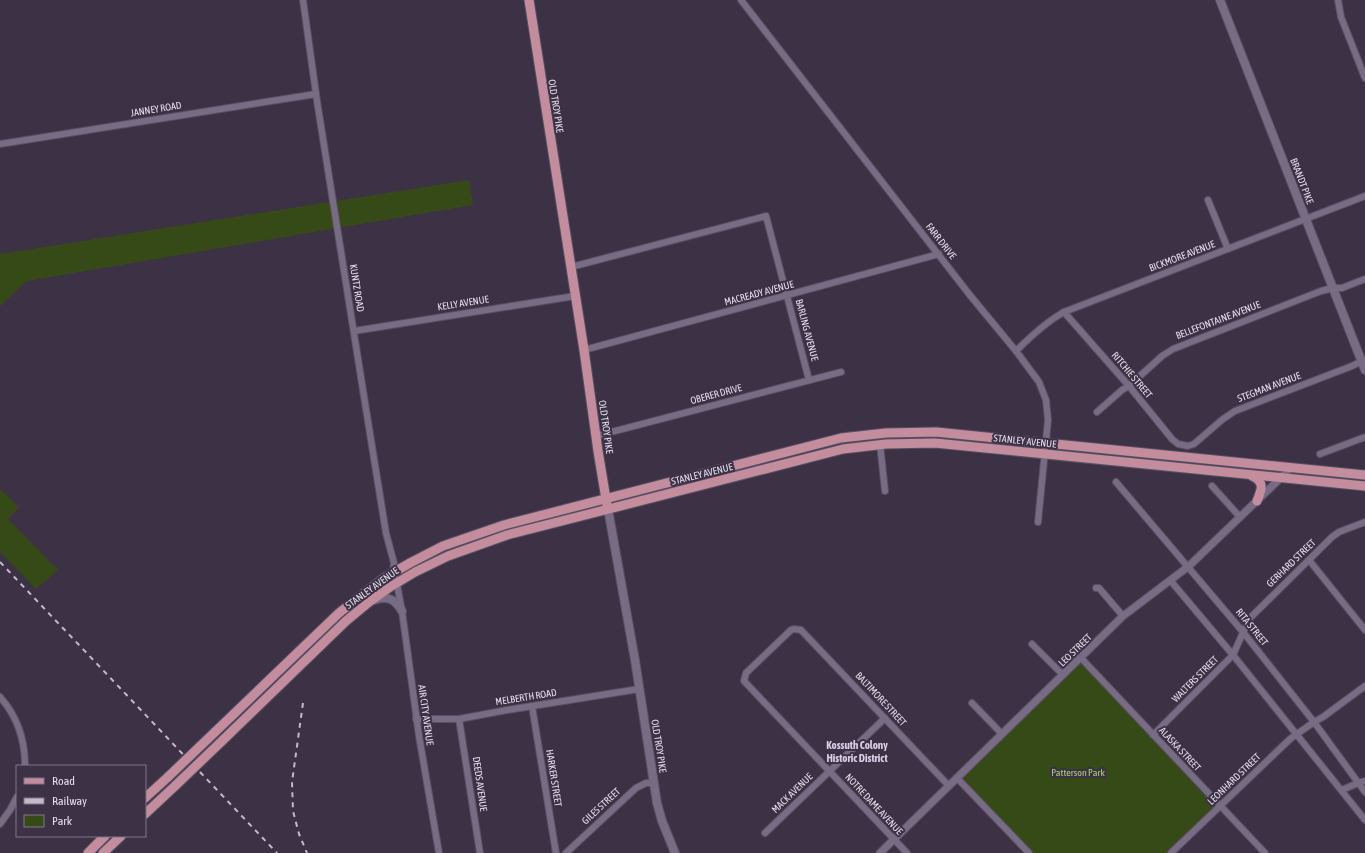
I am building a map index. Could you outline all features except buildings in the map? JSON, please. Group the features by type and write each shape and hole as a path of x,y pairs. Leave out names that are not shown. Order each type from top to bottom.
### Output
{"main road":[{"name":"OLD TROY PIKE","path":"529,0 606,499 654,782 662,821 675,853"},
{"name":"BRANDT PIKE","path":"1220,0 1333,288 1363,360 1365,370"},
{"name":"STANLEY AVENUE","path":"146,813 346,621 395,579 410,563 443,546 504,525 841,438 886,433 936,432 1365,475"},
{"name":"STANLEY AVENUE","path":"146,797 339,613 384,578 395,579 415,572 448,556 508,535 810,457 843,449 880,444 935,443 1252,476 1365,486"},
{"path":"1252,476 1258,479 1261,484 1262,490 1257,501"},
{"path":"369,602 384,597 390,598 398,604 402,611"},
{"path":"88,853 104,837"},
{"path":"104,853 120,837"}],"street":[{"name":"KUNTZ ROAD","path":"303,0 316,94 386,533 394,564 395,579"},
{"name":"FARR DRIVE","path":"741,0 1039,382 1046,400 1048,420 1038,522"},
{"path":"1338,0 1341,17 1365,78"},
{"name":"JANNEY ROAD","path":"0,144 316,94"},
{"name":"BICKMORE AVENUE","path":"1016,351 1052,319 1064,312 1365,196"},
{"path":"1208,200 1228,249"},
{"name":"BARLING AVENUE","path":"571,267 766,216 809,380"},
{"name":"MACREADY AVENUE","path":"584,350 939,254"},
{"name":"BELLEFONTAINE AVENUE","path":"1097,412 1162,356 1173,349 1321,291 1333,288 1342,288 1365,279"},
{"name":"KELLY AVENUE","path":"354,331 575,296"},
{"name":"RITCHIE STREET","path":"1064,312 1129,386 1172,439 1178,444 1188,446"},
{"name":"STEGMAN AVENUE","path":"1188,446 1198,442 1234,411 1363,360"},
{"name":"OBERER DRIVE","path":"596,436 842,372"},
{"path":"1320,454 1365,437"},
{"path":"880,444 885,491"},
{"name":"LEO STREET","path":"880,853 1123,616 1189,566 1291,468"},
{"name":"RITA STREET","path":"1116,482 1189,566 1243,632 1314,722 1365,792"},
{"path":"1212,486 1240,516"},
{"name":"GERHARD STREET","path":"1243,632 1249,619 1332,537 1339,532 1365,522"},
{"path":"1309,560 1365,630"},
{"name":"AIR CITY AVENUE","path":"395,579 402,611 416,719 439,853"},
{"path":"1170,580 1233,655 1365,820"},
{"path":"1096,588 1099,588 1123,616"},
{"name":"NOTRE DAME AVENUE","path":"798,629 791,630 751,668 746,673 744,681 907,853"},
{"name":"BALTIMORE STREET","path":"798,629 803,632 949,786"},
{"name":"WALTERS STREET","path":"1153,735 1233,655 1243,632"},
{"path":"1032,644 1063,675"},
{"name":"ALASKA STREET","path":"1081,658 1265,853"},
{"name":"LEONHARD STREET","path":"1171,853 1290,739 1365,686"},
{"name":"MELBERTH ROAD","path":"416,719 459,719 639,689"},
{"path":"0,698 10,710 21,734 24,745 25,765"},
{"path":"972,703 1002,734"},
{"name":"HARKER STREET","path":"532,706 556,853"},
{"name":"MACK AVENUE","path":"765,833 884,718"},
{"name":"DEEDS AVENUE","path":"459,719 480,853"},
{"path":"957,778 1029,853"},
{"name":"GILES STREET","path":"566,853 636,788 646,783 654,782"},
{"path":"1342,790 1358,783 1365,782"},
{"path":"0,824 16,799"}],"green space":[{"path":"469,180 473,205 27,281 0,306 0,254"},
{"path":"0,489 19,507 8,519 58,570 36,589 0,552"},
{"name":"Patterson Park","path":"1081,658 1220,806 1171,853 1029,853 957,778"}],"railway":[{"path":"0,562 277,853"},
{"path":"303,703 292,782 293,811 299,834 307,853"}],"district":[{"name":"Kossuth Colony Historic District","path":"857,751"}]}
